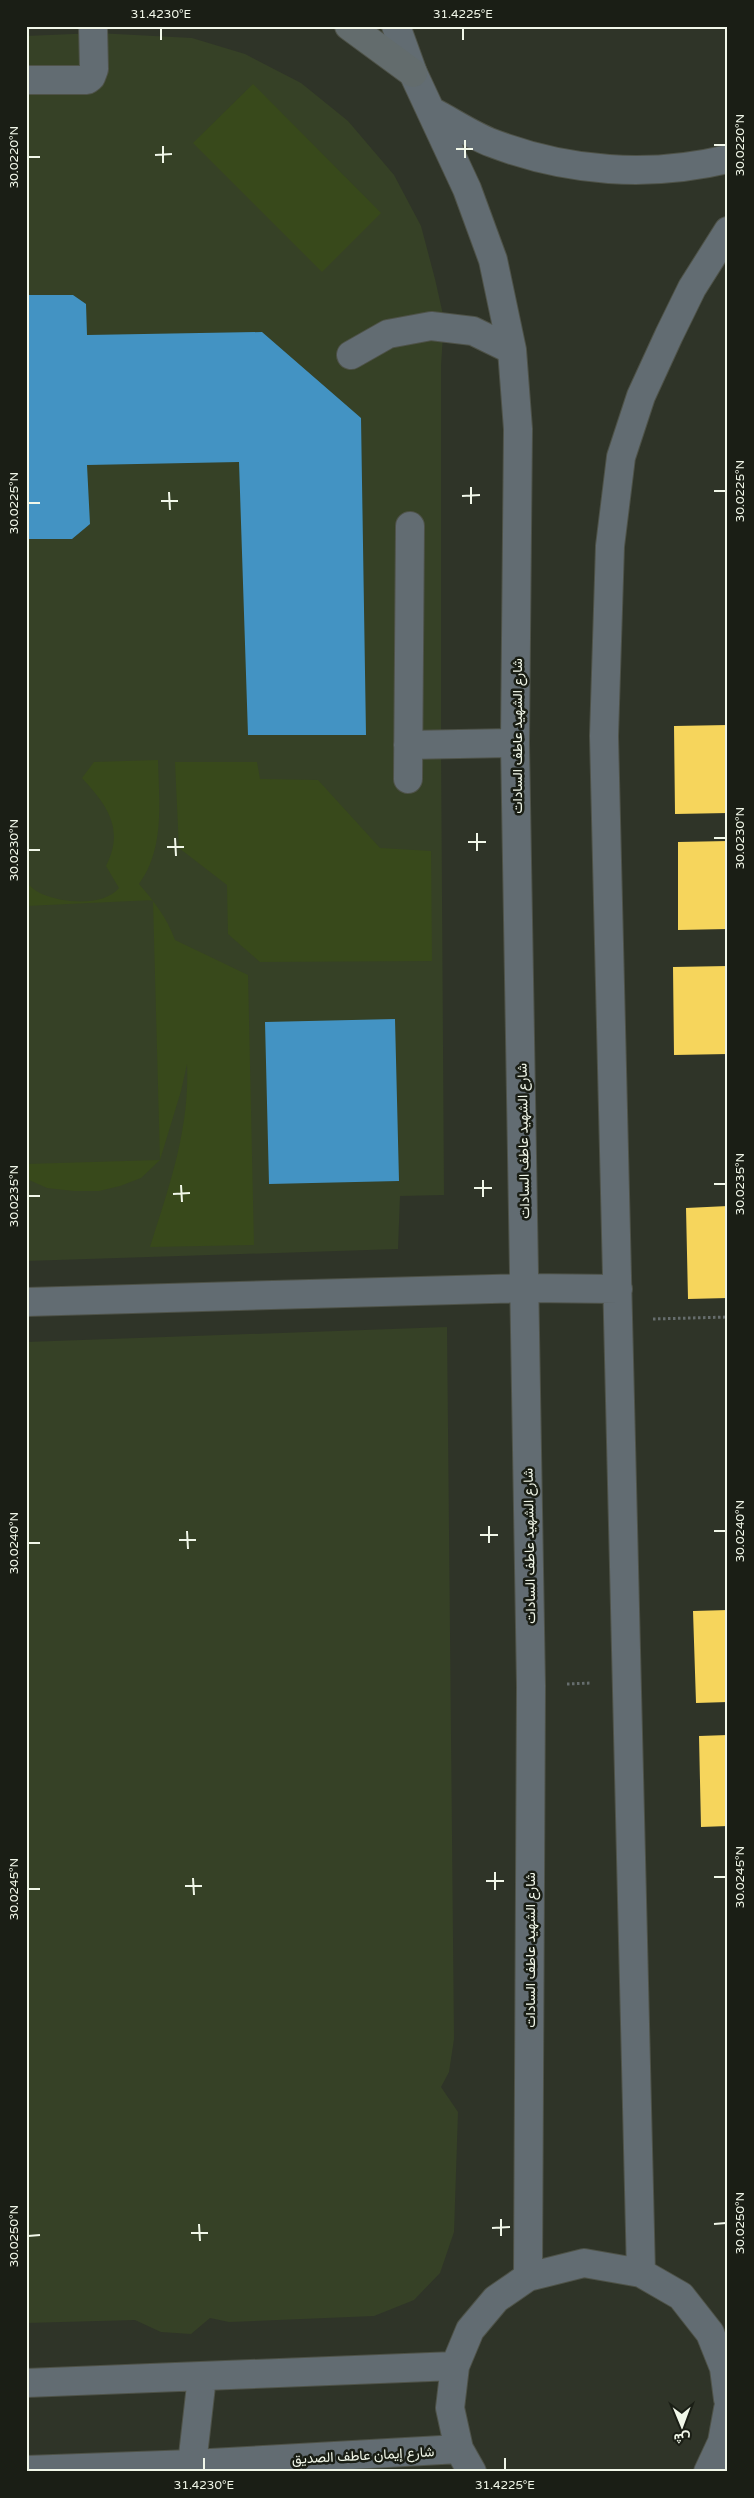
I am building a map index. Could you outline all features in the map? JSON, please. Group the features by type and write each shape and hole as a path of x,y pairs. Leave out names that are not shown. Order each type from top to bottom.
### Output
{"main road":[{"path":"349,26 413,72"}],"street":[{"path":"26,80 87,80 91,78 94,69 94,26"},
{"name":"شارع الشهيد عاطف السادات","path":"396,26 413,72 467,189 493,260 512,350 518,429 516,743 531,1686 528,2277"},
{"path":"431,111 491,142 557,163 624,171 692,167 728,159"},
{"path":"641,2273 604,736 610,546 622,457 641,396 692,288 728,232"},
{"path":"351,355 388,334 431,326 473,331 512,350"},
{"path":"408,779 410,526"},
{"path":"408,745 516,743"},
{"path":"26,1302 526,1288 618,1288"},
{"path":"465,2460 450,2408 455,2366 470,2330 496,2299 528,2277 584,2263 641,2273 681,2296 719,2334 728,2399"},
{"path":"26,2383 202,2378 455,2366"},
{"path":"192,2464 202,2378"},
{"path":"708,2472 722,2442 728,2409"},
{"name":"شارع إيمان عاطف الصديق","path":"26,2470 192,2464 465,2460"},
{"path":"721,2472 728,2470"}],"path":[{"path":"618,1320 728,1318"},
{"path":"531,1686 628,1682"}],"shaded area":[{"path":"97,33 192,38 245,54 301,83 348,121 394,175 421,226 435,279 444,319 441,366 441,746 444,1195 400,1196 398,1249 26,1261 26,36"},
{"path":"253,84 381,213 322,272 193,143"},
{"path":"158,760 159,824 157,840 147,870 139,884 152,900 26,906 26,883 42,894 71,901 93,901 112,894 119,888 106,866 114,840 110,818 99,798 82,778 94,762"},
{"path":"175,762 257,762 260,779 318,780 380,848 431,851 432,961 260,962 228,934 227,885 179,848"},
{"path":"153,901 164,917 175,940 248,975 254,1245 150,1247 177,1157 182,1134 187,1088 187,1064 181,1091 160,1160"},
{"path":"160,1160 141,1178 99,1191 47,1188 27,1179 26,1164"},
{"path":"447,1327 454,2039 449,2072 441,2087 458,2112 454,2232 440,2273 414,2300 374,2316 229,2322 210,2318 191,2334 161,2332 135,2320 26,2323 26,1342"}],"building: سكن":[{"path":"728,725 728,813 675,814 674,726"},
{"path":"728,841 728,929 678,930 678,842"},
{"path":"728,966 728,1054 674,1055 673,967"},
{"path":"728,1206 728,1298 688,1299 686,1208"},
{"path":"728,1610 728,1702 696,1703 693,1611"},
{"path":"728,1735 728,1826 701,1827 699,1736"}],"building: مدارس":[{"path":"26,295 73,295 86,304 87,335 262,332 361,418 366,735 248,735 239,462 87,465 90,524 72,539 26,539"},
{"path":"395,1019 399,1181 269,1184 265,1022"}]}
